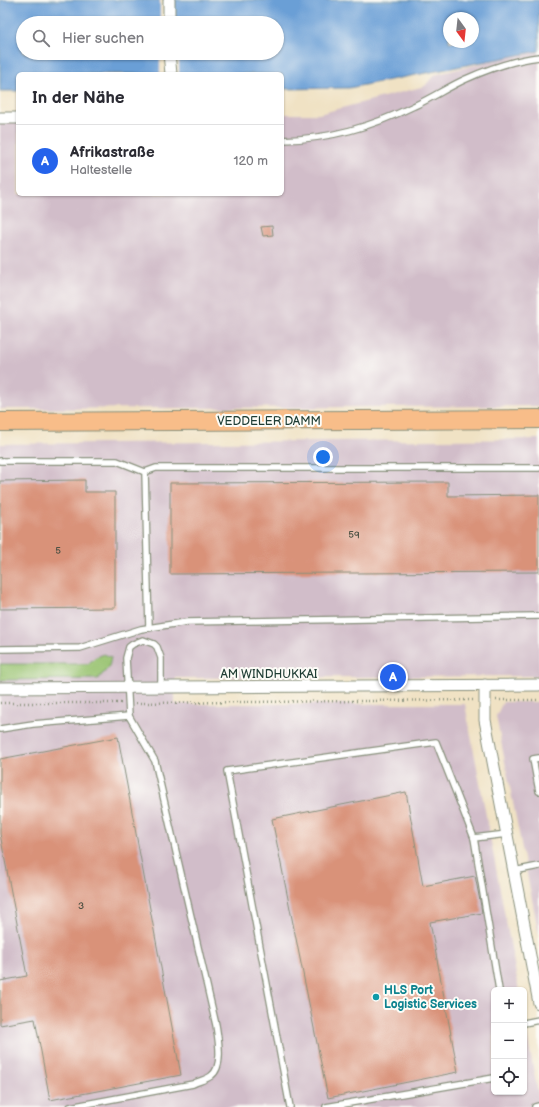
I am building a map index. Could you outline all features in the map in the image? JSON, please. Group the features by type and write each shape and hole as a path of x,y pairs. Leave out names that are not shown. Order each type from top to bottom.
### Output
{"main road":[{"name":"VEDDELER DAMM","path":"0,422 539,419"}],"street":[{"path":"169,0 169,16"},
{"path":"170,60 171,72"},
{"path":"0,118 16,118"},
{"path":"485,685 484,700 486,720 539,1003"},
{"name":"AM WINDHUKKAI","path":"0,688 539,685"}],"lane":[{"path":"284,140 304,140 342,134 380,121 414,106 467,79 504,65 539,57"},
{"path":"0,461 117,460 145,472 156,468 539,468"},
{"path":"145,472 149,628"},
{"path":"0,649 80,648 141,629 187,622 539,616"},
{"path":"141,629 143,640"},
{"path":"70,1107 193,1084 211,1076 218,1067 219,1046 216,1025 155,761 128,716 126,688 127,652 133,644 143,640 154,644 160,652 161,687"},
{"path":"0,729 33,724 128,716"},
{"path":"290,1107 227,771 436,742 474,838 499,987"},
{"path":"539,758 533,759 539,791"},
{"path":"474,838 507,834"},
{"path":"514,871 539,866"},
{"path":"527,1022 539,1020"},
{"path":"326,1107 491,1079"},
{"path":"535,1107 539,1106"}],"path":[{"path":"0,703 539,700"}],"shaded area":[{"path":"539,52 539,406 0,409 0,115 16,115 16,196 284,196 284,114 319,114 425,86 434,75 504,58"},
{"path":"539,439 539,676 175,678 175,704 465,704 518,987 491,987 491,1095 527,1095 527,1035 539,1099 539,1107 0,1107 0,444"},
{"path":"503,702 539,702 539,935 496,716"}],"green space":[{"path":"104,654 111,657 109,667 98,679 0,680 0,664 88,664 94,658"}],"water":[{"path":"0,0 539,0 539,51 349,88 284,89 284,72 16,72 16,91 0,91"}],"pier":[{"path":"160,0 173,0 173,16 160,16"},
{"path":"160,60 179,60 179,72 160,72"}],"building":[{"path":"272,226 273,235 263,236 261,227"},
{"path":"85,480 85,492 115,492 115,608 0,609 0,481"},
{"path":"448,482 448,496 539,495 539,572 170,574 170,483"},
{"path":"118,737 181,1075 50,1100 35,1019 0,1025 0,981 27,976 0,834 0,759"},
{"name":"HLS Port Logistic Services","path":"406,792 423,886 475,876 481,906 482,913 430,922 458,1072 328,1098 272,819"}],"place":[{"name":"Afrikastraße","path":"393,677"},
{"name":"HLS Port Logistic Services","path":"376,997"}]}
